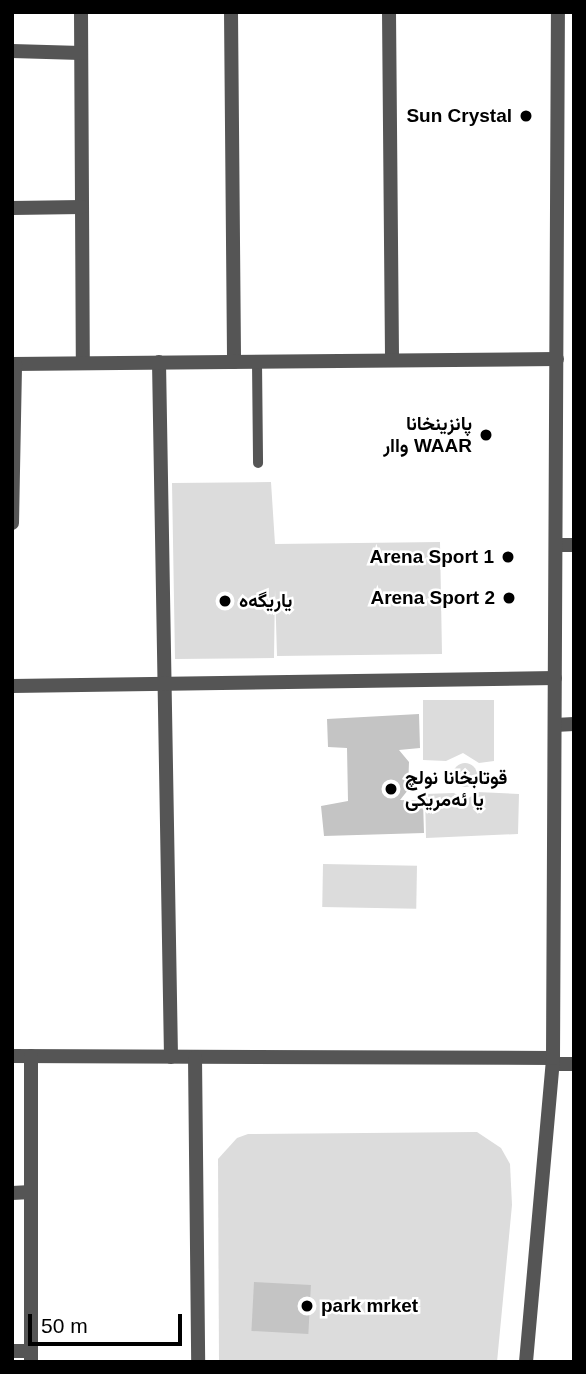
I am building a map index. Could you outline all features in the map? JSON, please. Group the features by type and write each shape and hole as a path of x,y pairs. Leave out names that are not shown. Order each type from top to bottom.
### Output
{"street":[{"path":"80,12 83,363"},
{"path":"231,12 234,362"},
{"path":"390,12 392,360"},
{"path":"526,1362 553,1061 558,12"},
{"path":"12,51 81,53"},
{"path":"12,208 82,207"},
{"path":"12,523 14,364 557,359"},
{"path":"159,362 171,1057"},
{"path":"556,545 574,545"},
{"path":"12,686 164,686 555,678"},
{"path":"555,724 574,724"},
{"path":"12,1056 574,1063"},
{"path":"12,1351 31,1357 31,1056"},
{"path":"195,1057 198,1362"},
{"path":"12,1193 31,1192"}],"lane":[{"path":"257,362 258,463"}],"shaded area":[{"path":"271,482 275,544 440,542 442,654 277,656 275,589 274,658 175,659 172,483"},
{"path":"423,700 494,700 494,761 479,763 463,753 446,761 423,760"},
{"path":"465,763 476,770 477,775 470,786 465,787 454,780 453,775 460,764"},
{"path":"477,792 519,794 518,834 426,838 425,794 454,793 466,800"},
{"path":"323,864 417,866 416,909 322,907"},
{"path":"477,1132 501,1148 510,1164 512,1205 497,1362 219,1362 218,1159 237,1138 248,1134"}],"building":[{"path":"419,714 420,748 399,750 409,762 408,790 400,800 423,801 424,833 324,836 321,806 348,801 347,748 328,747 327,719"},
{"path":"254,1282 311,1285 308,1334 251,1331"}],"place":[{"name":"Sun Crystal","path":"526,116"},
{"name":"پانزینخانا واار WAAR","path":"486,435"},
{"name":"Arena Sport 1","path":"508,557"},
{"name":"Arena Sport 2","path":"509,598"},
{"name":"یاریگه‌ه","path":"225,601"},
{"name":"قوتابخانا نولچ يا ئەمريكى","path":"391,789"},
{"name":"park mrket","path":"307,1306"}]}
